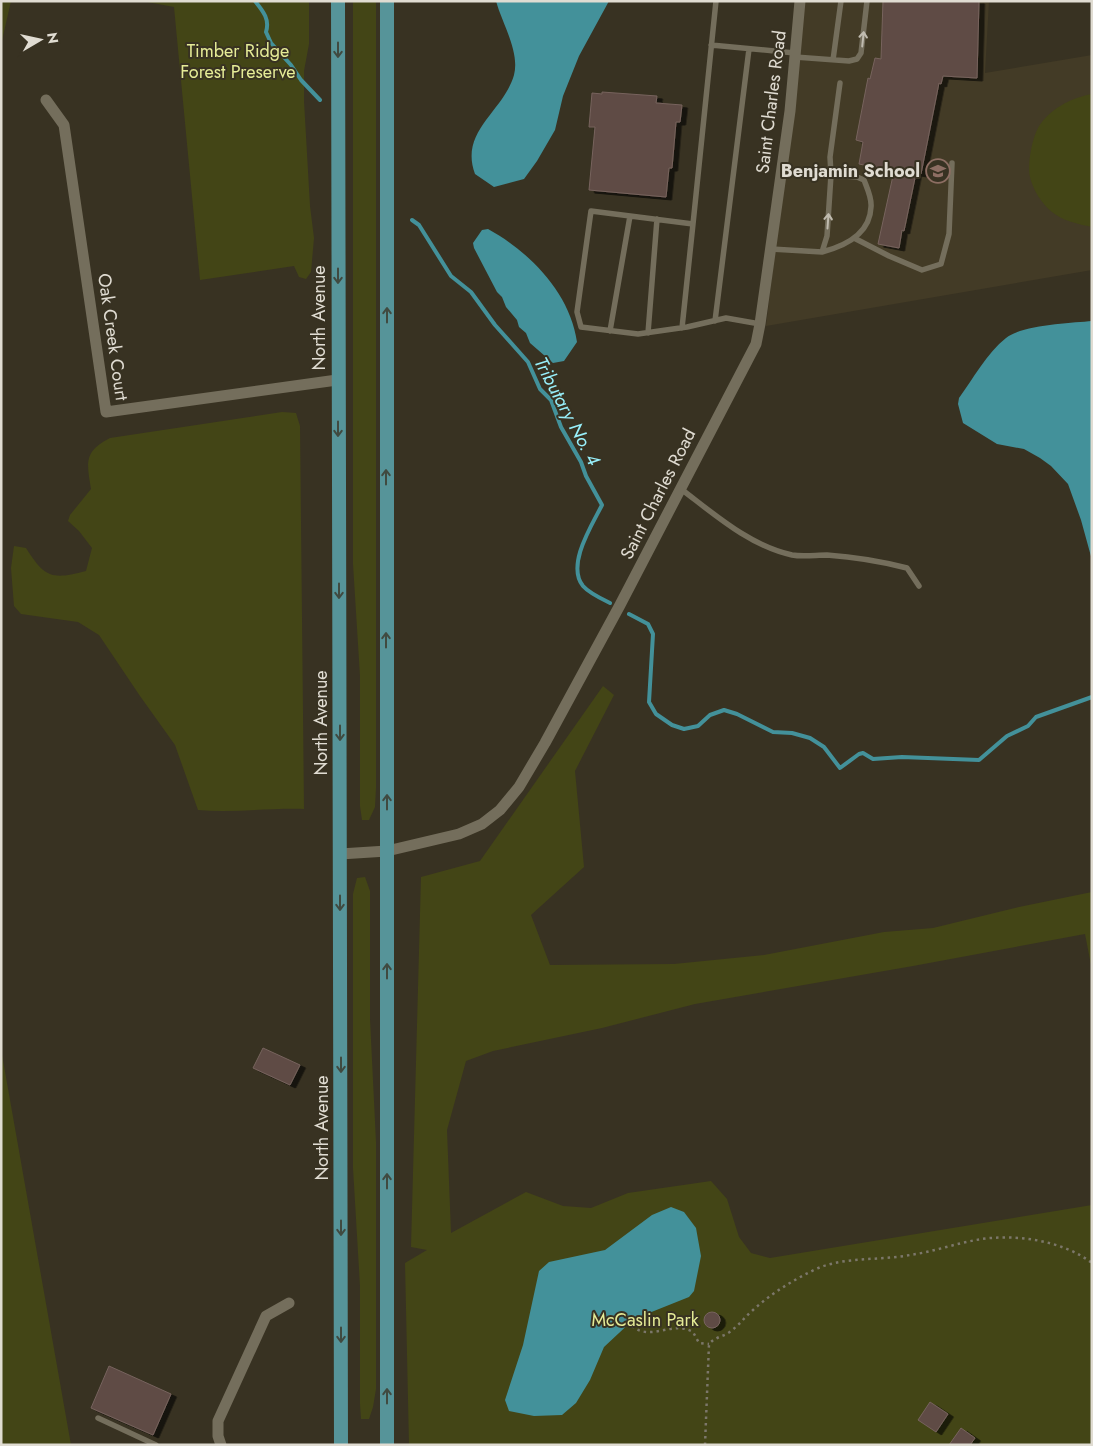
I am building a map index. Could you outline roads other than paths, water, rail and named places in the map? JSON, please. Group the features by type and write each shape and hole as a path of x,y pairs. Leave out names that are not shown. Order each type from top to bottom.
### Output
{"main road":[{"name":"North Avenue","path":"338,1 337,380 341,1445"},
{"path":"387,1 387,1445"}],"street":[{"name":"Saint Charles Road","path":"340,854 388,851 459,834 482,824 500,810 520,787 620,606 756,344 781,172 800,1"},
{"name":"Oak Creek Court","path":"46,100 64,125 106,412 337,380"},
{"path":"221,1445 218,1436 218,1421 266,1316 289,1303"}],"lane":[{"path":"682,328 716,1"},
{"path":"833,60 840,1"},
{"path":"711,46 833,60 848,61 857,59 861,53 867,1"},
{"path":"714,321 749,49"},
{"path":"822,252 826,236 831,175 830,157 840,83"},
{"path":"854,238 922,270 941,264 949,234 952,163"},
{"path":"770,249 822,252 836,248 861,233 868,220 872,206 864,180 857,177 781,172"},
{"path":"692,224 591,211 577,312 581,327 638,334 682,328 726,318 760,324"},
{"path":"610,331 630,216"},
{"path":"648,333 657,219"},
{"path":"681,489 722,520 761,544 794,555 825,555 876,560 907,568 919,586"},
{"path":"98,1418 156,1445"}],"water":[{"path":"496,1 609,1 579,56 563,96 555,130 537,161 524,179 494,187 475,174 472,159 473,145 478,133 509,88 514,75 515,57 513,47"},
{"path":"488,229 519,249 546,276 557,291 573,324 577,342 564,361 553,363 530,343 526,333 519,327 517,320 497,292 473,243 482,230"},
{"path":"1092,321 1092,560 1081,520 1068,484 1051,466 1040,458 1024,449 997,444 963,423 958,404 959,398 981,366 1006,338 1034,327"},
{"path":"671,1207 684,1212 696,1228 701,1256 694,1291 689,1297 634,1319 604,1347 590,1380 576,1403 562,1415 534,1416 509,1411 505,1400 523,1345 539,1271 549,1262 605,1250 652,1215"}],"waterway":[{"name":"Tributary No. 4","path":"255,1 265,15 267,23 266,32 271,43 320,100"},
{"name":"Tributary No. 4","path":"412,220 419,225 451,276 471,292 495,325 528,362 540,389 551,400 561,427 602,505 582,545 577,567 579,577 586,589 610,603"},
{"name":"Tributary No. 4","path":"629,614 648,624 653,634 649,702 656,714 672,725 684,729 698,726 710,715 724,710 737,714 773,732 792,733 810,738 824,747 840,768 863,753 873,759 902,757 979,760 1007,736 1028,726 1036,717 1092,697"}],"place":[{"name":"Benjamin School","path":"938,171"}],"park label":[{"name":"Timber Ridge Forest Preserve","path":"238,61"},
{"name":"McCaslin Park","path":"645,1320"}]}
